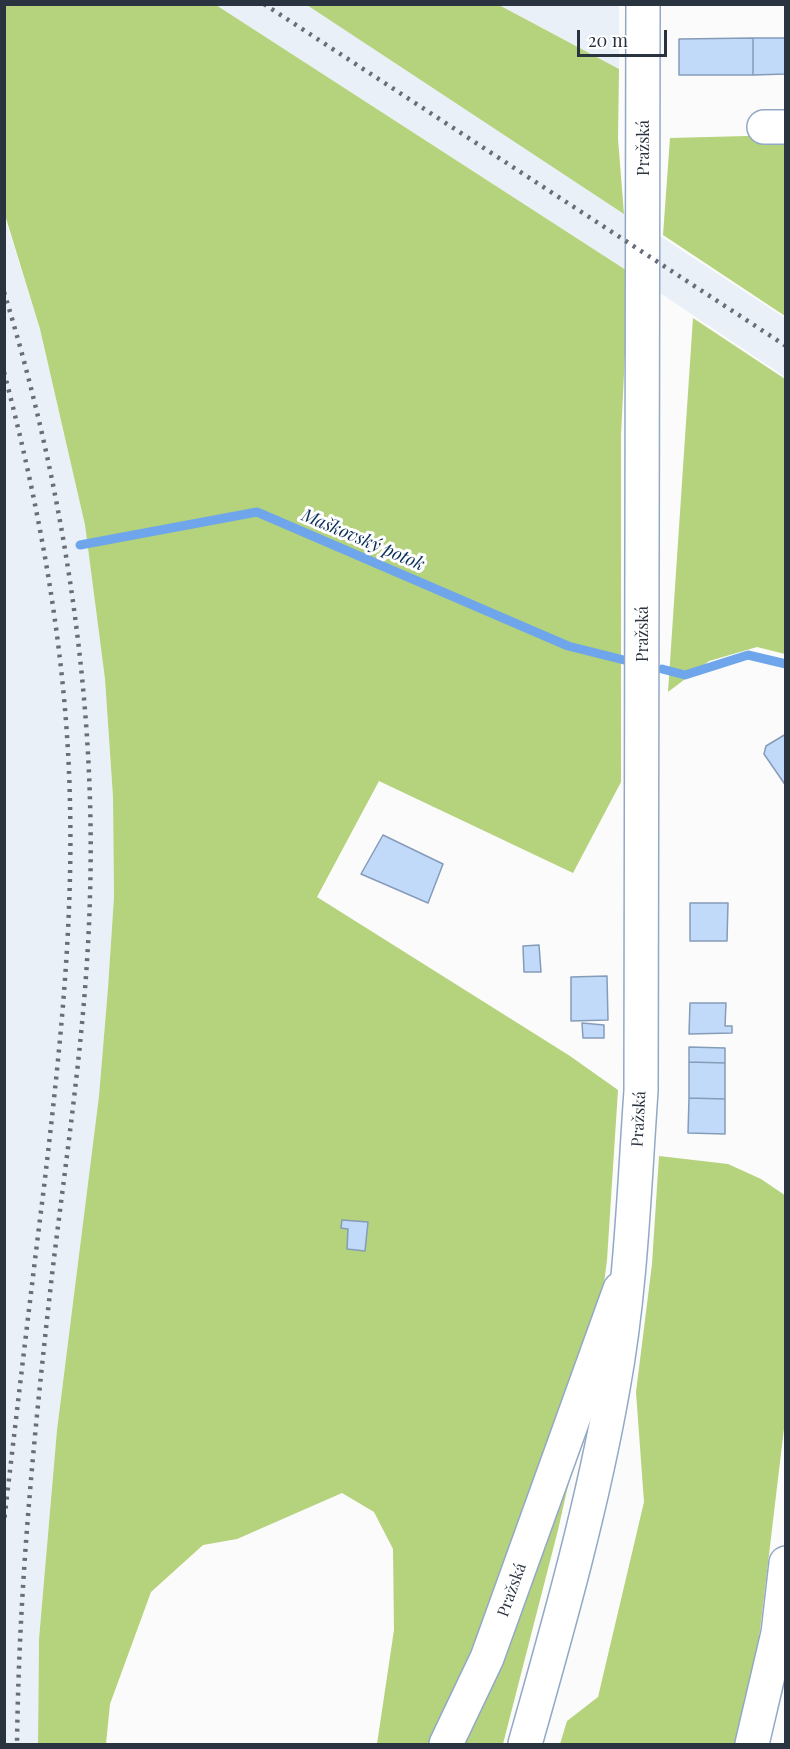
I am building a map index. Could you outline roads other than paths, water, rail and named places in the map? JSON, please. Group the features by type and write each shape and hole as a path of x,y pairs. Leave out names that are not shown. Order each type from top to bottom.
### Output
{"main road":[{"name":"Pražská","path":"525,1744 580,1536 613,1388 630,1262 641,1091 644,4"},
{"name":"Pražská","path":"446,1744 487,1658 630,1262"},
{"path":"752,1744 778,1633 786,1563"}],"waterway":[{"name":"Maškovský potok","path":"80,545 257,512 568,646 624,660"},
{"name":"Maškovský potok","path":"662,669 685,675 748,655 786,664"}],"railway":[{"path":"264,4 786,346"},
{"path":"4,292 25,365 59,514 81,667 90,820 90,895 85,990 34,1451 24,1568 17,1744"},
{"path":"4,372 30,478 50,586 64,694 70,803 69,899 60,1043 4,1522"}]}
